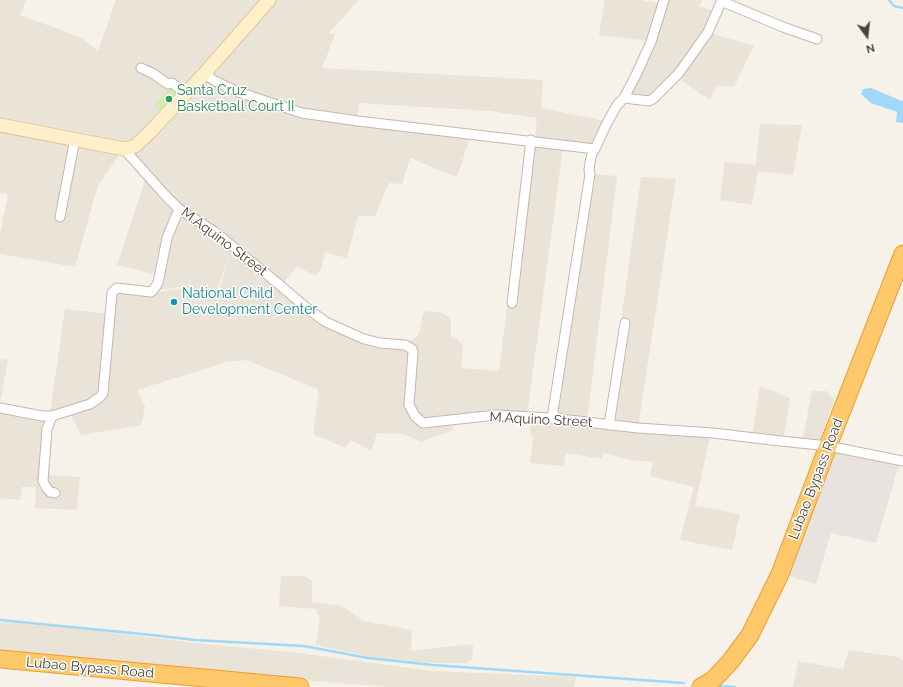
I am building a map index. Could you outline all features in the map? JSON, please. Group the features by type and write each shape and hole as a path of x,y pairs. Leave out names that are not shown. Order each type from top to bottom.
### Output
{"highway":[{"name":"Lubao Bypass Road","path":"701,687 713,680 730,662 750,635 780,574 903,254"},
{"name":"Lubao Bypass Road","path":"0,659 300,687"}],"street":[{"path":"0,125 124,149 135,146 186,94 269,0"},
{"path":"552,418 590,174 589,171 592,150 595,149 617,105 624,98 650,42 664,0"},
{"path":"624,98 649,101 653,99 679,73 708,32 722,1 783,27 817,39"},
{"path":"141,68 152,73 168,84 172,83 186,94"},
{"path":"204,74 238,92 302,113 358,121 532,140 595,149"},
{"path":"60,217 75,139"},
{"path":"512,303 532,140"},
{"name":"M.Aquino Street","path":"124,149 164,195 179,209 215,232 309,310 326,322 364,339 380,343 404,345 412,348 413,352 409,405 415,416 423,423 496,415 552,418 638,428 713,433 828,446 903,461"},
{"path":"0,408 42,416 52,416 90,404 100,397 103,393 112,293 117,288 151,292 154,289 158,283 167,238 179,209"},
{"path":"609,425 625,323"},
{"path":"52,416 47,429 42,481 50,492 55,493"}],"shaded area":[{"path":"0,0 26,0 20,15 80,37 98,51 116,0 264,0 155,125 124,146 0,122"},
{"path":"276,0 359,0 329,33 335,34 322,68 543,80 541,108 606,121 595,146 535,138 537,118 490,111 359,103 357,119 279,105 207,75"},
{"path":"605,0 641,0 661,4 649,41 599,35"},
{"path":"666,0 702,0 699,6 715,11 706,32 677,72 652,98 628,99"},
{"path":"710,33 754,46 734,87 717,85 710,100 678,78"},
{"path":"203,78 278,107 470,137 457,177 410,158 402,184 389,183 375,216 358,216 347,258 325,252 321,269 315,276 297,266 283,284 180,208 129,149"},
{"path":"760,124 802,125 793,175 758,171 752,205 720,200 725,162 756,165"},
{"path":"0,128 76,145 122,151 98,185 75,267 0,254 0,235 8,194 0,193"},
{"path":"528,143 563,147 527,415 424,421 411,405 416,350 407,343 419,334 423,314 427,311 439,312 446,315 451,320 451,336 458,339 463,347 461,368 499,371"},
{"path":"591,174 617,176 587,421 556,418"},
{"path":"146,177 177,209 157,275 117,265"},
{"path":"641,177 676,179 638,427 611,424 625,322 621,322"},
{"path":"180,212 213,234 230,250 229,252 231,251 324,324 410,350 407,406 423,425 452,422 453,430 421,442 404,434 377,433 371,451 351,440 346,448 313,434 319,390 247,360 227,362 137,390 145,407 141,425 81,435 70,413 102,399 114,294 118,290 154,293 178,289 219,293 229,253 217,291 178,287 155,291 169,239"},
{"path":"65,309 110,314 101,393 96,398 50,413"},
{"path":"0,359 8,360 0,404"},
{"path":"760,386 790,398 783,440 752,436"},
{"path":"812,391 826,391 834,399 819,444 802,442"},
{"path":"0,409 50,417 41,481 51,490 45,475 80,477 77,510 35,508 36,487 22,487 20,500 0,498"},
{"path":"531,419 710,436 695,506 740,514 732,550 680,540 694,487 650,476 653,462 630,460 604,453 602,459 566,453 564,466 530,463 533,438 530,433"},
{"path":"837,451 902,464 897,471 876,543 831,533 816,584 788,576 834,452"},
{"path":"281,576 304,576 312,581 312,602 342,606 364,621 412,630 411,651 473,644 472,659 466,663 430,663 376,658 316,645 320,619 316,609 279,606"},
{"path":"0,622 68,627 195,643 299,653 432,671 576,677 574,687 390,687 276,678 0,650"},
{"path":"849,650 898,657 903,661 903,687 793,687 798,661 843,669"}],"green space":[{"name":"Santa Cruz Basketball Court II","path":"173,84 184,94 165,114 155,105"}],"water":[{"path":"871,88 902,101 903,99 903,123 896,122 897,112 871,103 861,94 863,89"}],"waterway":[{"path":"889,0 894,6 903,8"},
{"path":"0,620 195,640 304,646 368,658 433,665 684,683"},
{"path":"719,686 735,687"}],"place":[{"name":"Santa Cruz Basketball Court II","path":"169,99"},
{"name":"National Child Development Center","path":"174,302"}]}
